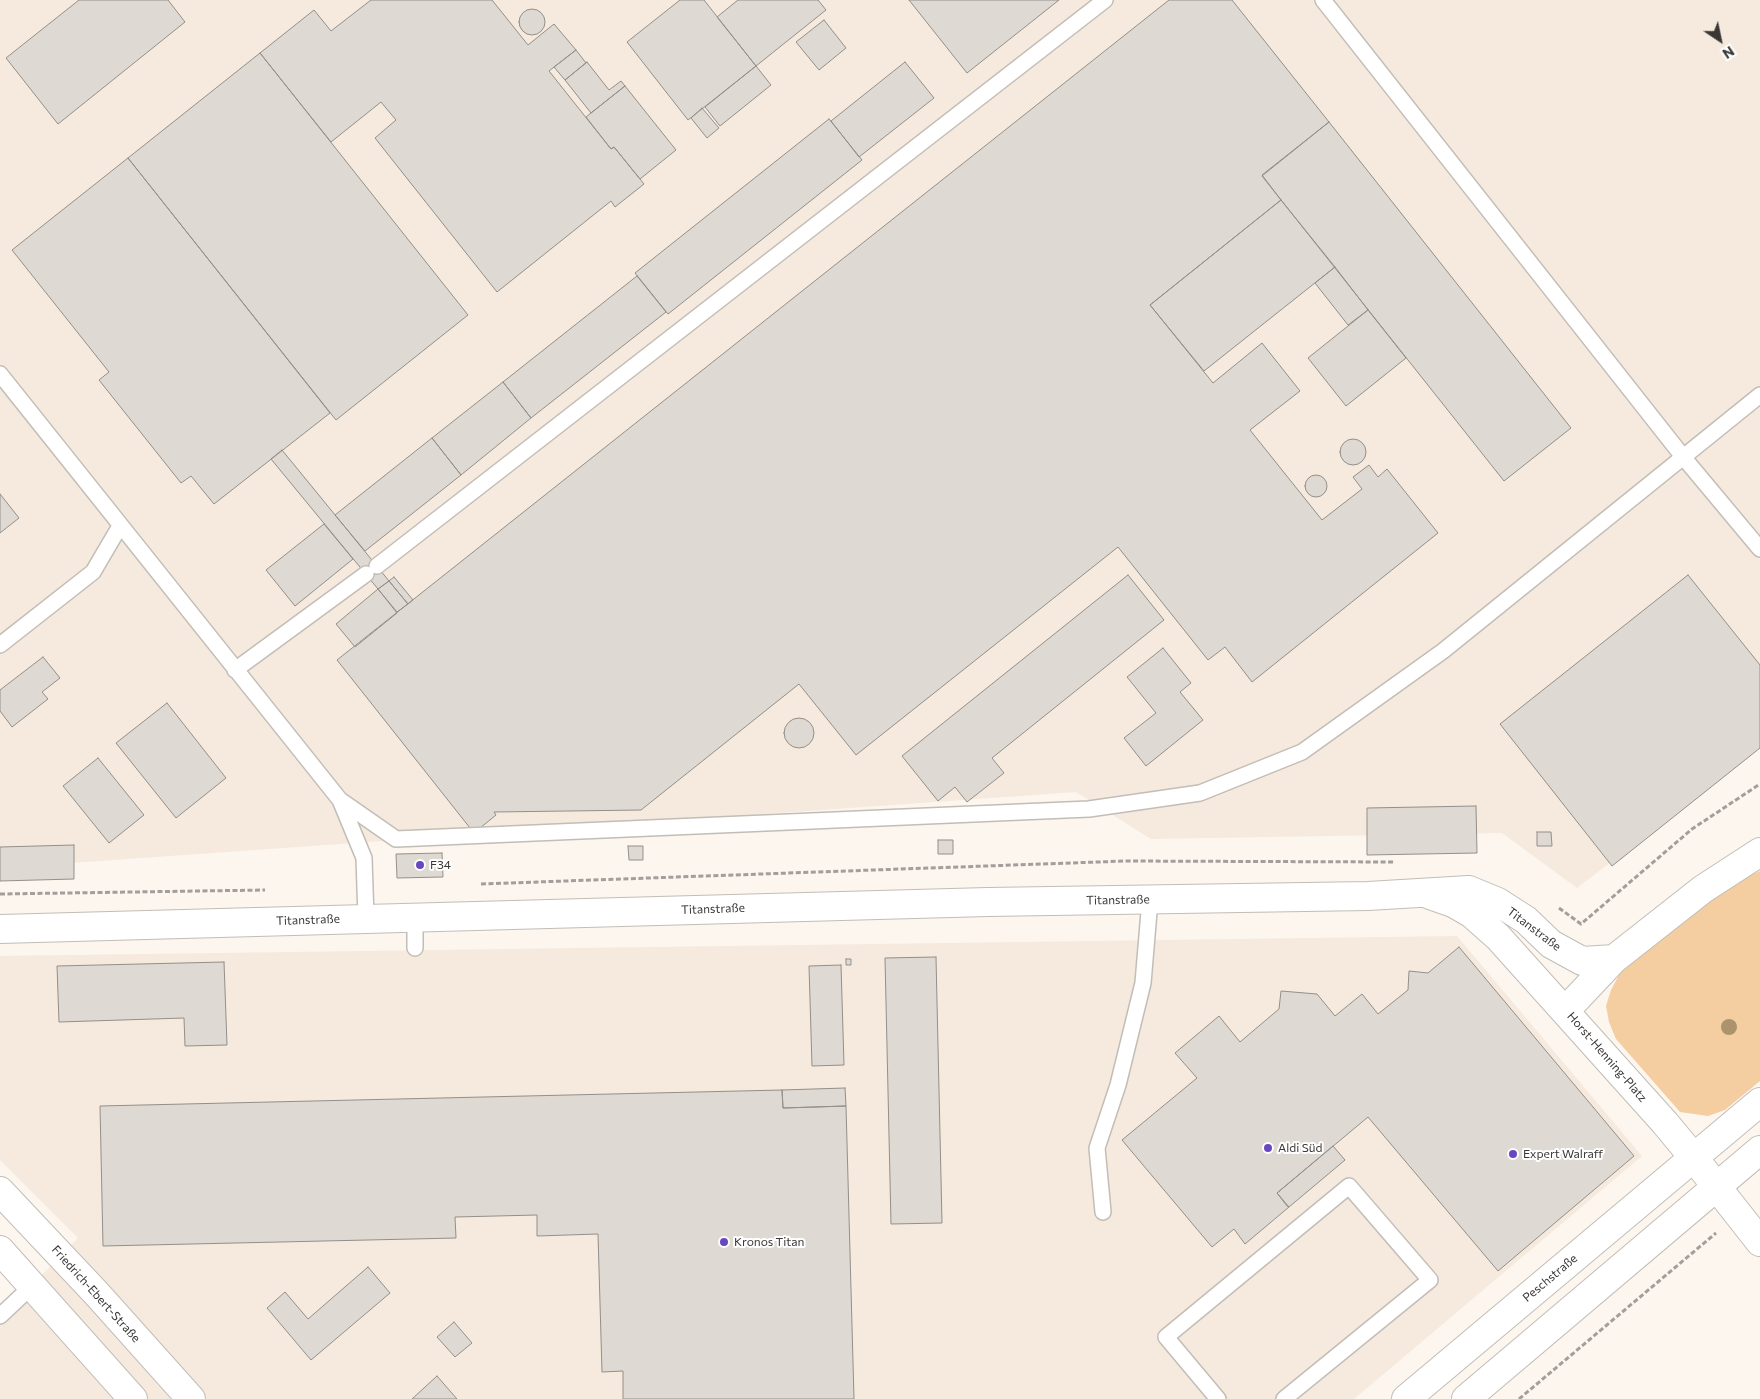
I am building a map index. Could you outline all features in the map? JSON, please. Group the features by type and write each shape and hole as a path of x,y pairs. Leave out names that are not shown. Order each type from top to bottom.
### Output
{"street":[{"name":"Horst-Henning-Platz","path":"1760,852 1702,889 1614,959 1565,1011 1665,1123 1718,1186 1760,1242"},
{"name":"Titanstraße","path":"0,929 415,917 1426,893 1469,890 1498,902 1526,920 1551,944 1582,961 1614,959"},
{"name":"Titanstraße","path":"1426,893 1453,903 1472,914 1498,937 1565,1011"},
{"name":"Peschstraße","path":"1406,1399 1760,1102"},
{"path":"1466,1399 1760,1150"},
{"name":"Friedrich-Ebert-Straße","path":"0,1191 97,1294 190,1399"},
{"path":"0,1250 133,1399"}],"lane":[{"path":"235,670 371,570 1105,0"},
{"path":"1323,0 1684,458 1760,549"},
{"path":"0,374 340,800 396,839 1089,809 1200,793 1302,752 1443,650 1760,395"},
{"path":"0,645 94,572 120,526"},
{"path":"340,800 364,858 366,919"},
{"path":"1103,1212 1097,1148 1118,1085 1143,984 1150,900"},
{"path":"415,917 415,948"},
{"path":"1218,1399 1166,1337 1349,1186 1430,1280 1284,1399"},
{"path":"0,1316 33,1285"}],"path":[{"path":"1519,1399 1738,1214"}],"shaded area":[{"path":"0,0 1760,0 1760,748 1577,888 1502,833 1151,839 1076,792 0,868"},
{"path":"1760,871 1760,1081 1725,1110 1708,1116 1680,1112 1616,1039 1609,1022 1606,1006 1611,990 1621,971 1728,886"},
{"path":"1457,936 1642,1156 1354,1399 0,1399 0,1318 78,1238 0,1160 0,956"}],"building":[{"path":"79,0 168,0 185,22 58,124 6,58"},
{"path":"371,0 492,0 528,45 554,24 576,50 549,71 611,149 614,147 644,184 615,207 611,201 497,292 375,138 396,120 381,102 331,142 260,53 314,10 331,31"},
{"path":"680,0 704,0 756,66 688,120 627,42"},
{"path":"738,0 818,0 826,10 756,66 717,17"},
{"path":"909,0 1059,0 967,73"},
{"path":"1169,0 1232,0 1329,122 1262,175 1281,200 1150,305 1213,383 1262,343 1300,391 1250,430 1322,520 1362,489 1353,477 1369,465 1378,477 1387,469 1438,533 1252,682 1225,647 1208,660 1118,547 856,755 799,684 641,810 494,812 496,815 474,833 337,660"},
{"path":"532,9 541,13 545,22 541,31 532,35 523,31 519,22 523,13"},
{"path":"824,20 846,48 819,70 796,42"},
{"path":"576,50 586,63 565,80 554,67"},
{"path":"260,53 468,315 336,420 128,158"},
{"path":"587,62 609,90 621,81 625,86 591,113 565,80"},
{"path":"905,62 934,98 859,157 831,121"},
{"path":"756,66 771,85 720,126 705,107"},
{"path":"625,86 676,150 640,179 614,147 611,149 586,117"},
{"path":"702,108 719,128 707,138 691,118"},
{"path":"829,119 862,160 668,314 635,273"},
{"path":"1329,122 1571,428 1504,481 1262,176"},
{"path":"128,158 330,413 214,504 191,476 181,483 99,380 109,372 12,250"},
{"path":"1281,200 1335,267 1204,371 1150,305"},
{"path":"1335,267 1368,310 1348,325 1315,283"},
{"path":"637,276 666,312 531,418 503,382"},
{"path":"1368,310 1406,358 1346,406 1308,358"},
{"path":"503,382 531,418 461,475 432,438"},
{"path":"432,438 461,475 365,551 335,515"},
{"path":"1353,439 1362,443 1366,452 1362,461 1353,465 1344,461 1340,452 1344,443"},
{"path":"282,450 389,581 378,589 271,459"},
{"path":"1312,475 1320,475 1327,482 1327,490 1320,497 1312,497 1305,490 1305,482"},
{"path":"0,494 19,518 0,533"},
{"path":"324,524 353,559 295,606 266,570"},
{"path":"1128,575 1164,620 992,758 1004,773 967,802 955,787 938,801 902,756"},
{"path":"1688,575 1760,665 1760,748 1612,866 1500,724"},
{"path":"394,577 413,600 408,604 389,581"},
{"path":"389,581 408,604 397,612 378,589"},
{"path":"378,589 397,613 355,647 336,624"},
{"path":"1163,648 1191,683 1180,692 1203,720 1146,766 1124,738 1156,713 1127,677"},
{"path":"43,657 60,678 42,692 48,699 12,727 0,711 0,690"},
{"path":"167,703 226,778 176,818 116,743"},
{"path":"799,718 805,719 813,727 813,739 805,747 799,748 793,747 785,739 784,733 785,727 793,719"},
{"path":"98,758 144,815 109,843 63,786"},
{"path":"1476,806 1477,853 1367,855 1367,808"},
{"path":"1537,832 1551,832 1552,846 1537,846"},
{"path":"938,840 953,840 953,854 938,854"},
{"path":"74,845 74,879 0,881 0,847"},
{"path":"628,846 643,846 643,860 629,860"},
{"name":"F34","path":"442,853 443,877 397,878 396,854"},
{"path":"1459,947 1634,1156 1498,1271 1368,1117 1277,1193 1289,1207 1245,1244 1234,1229 1212,1247 1122,1140 1197,1078 1175,1053 1219,1016 1240,1042 1279,1009 1281,991 1317,994 1335,1016 1362,994 1378,1014 1408,990 1409,971 1428,973"},
{"path":"936,957 942,1223 891,1224 885,958"},
{"path":"846,959 851,959 851,965 846,965"},
{"path":"224,962 227,1045 185,1046 184,1018 59,1022 57,966"},
{"path":"841,965 844,1065 812,1066 809,966"},
{"path":"845,1088 846,1106 783,1108 782,1090"},
{"name":"Kronos Titan","path":"782,1090 783,1108 846,1106 854,1399 623,1399 623,1371 602,1372 598,1234 537,1236 537,1215 455,1217 456,1238 103,1246 100,1106"},
{"path":"1333,1146 1345,1160 1289,1207 1287,1206 1277,1193"},
{"path":"368,1267 390,1293 311,1360 267,1308 285,1292 308,1319"},
{"path":"454,1322 472,1343 455,1357 437,1337"},
{"path":"437,1376 457,1399 412,1399"}],"place":[{"name":"F34","path":"420,865"},
{"name":"Aldi Süd","path":"1268,1148"},
{"name":"Expert Walraff","path":"1513,1154"},
{"name":"Kronos Titan","path":"724,1242"}]}
